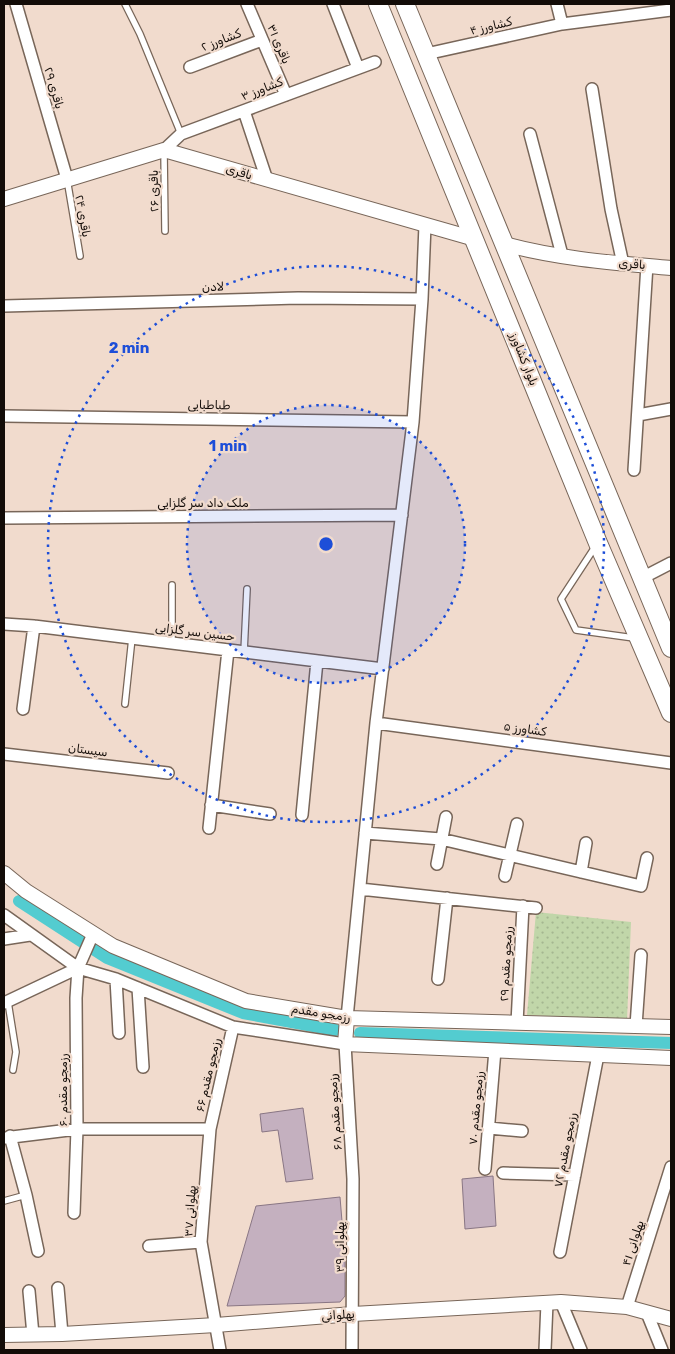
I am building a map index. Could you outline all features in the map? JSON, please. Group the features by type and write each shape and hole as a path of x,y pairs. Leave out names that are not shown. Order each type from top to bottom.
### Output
{"main road":[{"name":"بلوار کشاورز","path":"378,4 598,543 671,713"},
{"path":"387,4 398,30 397,49"},
{"path":"395,4 405,27 423,47"},
{"name":"بلوار کشاورز","path":"405,4 671,648"}],"street":[{"name":"باقری ۲۹","path":"16,4 67,179"},
{"name":"باقری ۳۱","path":"247,4 286,95"},
{"path":"333,4 358,68"},
{"path":"557,4 562,24"},
{"name":"کشاورز ۴","path":"423,47 652,9 671,10"},
{"name":"کشاورز ۲","path":"190,67 262,40"},
{"name":"کشاورز ۳","path":"164,150 181,134 375,62"},
{"path":"592,89 611,209 623,264"},
{"path":"244,111 267,180"},
{"path":"530,134 562,256"},
{"path":"4,199 164,150"},
{"name":"باقری","path":"164,150 475,239"},
{"path":"345,1044 376,723 414,422 425,224"},
{"name":"باقری","path":"504,244 530,251 562,256 671,268"},
{"path":"634,470 646,265"},
{"name":"لادن","path":"4,306 298,298 422,299"},
{"path":"638,415 671,410"},
{"name":"طباطبایی","path":"4,416 414,422"},
{"name":"ملک داد سر گلزایی","path":"4,518 402,515"},
{"path":"642,578 671,563"},
{"name":"حسین سر گلزایی","path":"4,624 34,626 383,669"},
{"path":"24,709 34,626"},
{"path":"209,828 228,650"},
{"path":"302,815 317,661"},
{"name":"کشاورز ۵","path":"376,723 671,763"},
{"name":"سیستان","path":"4,754 168,773"},
{"path":"211,805 270,814"},
{"path":"437,864 446,818"},
{"path":"505,876 517,824"},
{"path":"365,833 441,839 641,886 647,858"},
{"path":"581,872 586,843"},
{"name":"رزمجو مقدم","path":"4,873 91,937 246,1001 347,1018 671,1027"},
{"path":"360,889 536,908"},
{"path":"438,979 447,898"},
{"name":"رزمجو مقدم ۲۹","path":"517,1023 523,906"},
{"path":"4,915 30,934 80,963 233,1027 345,1044 671,1058"},
{"path":"4,939 30,934"},
{"name":"رزمجو مقدم ۶۰","path":"74,1213 77,1129 76,998 80,963 91,937"},
{"path":"636,1026 641,955"},
{"path":"6,1002 80,963"},
{"path":"116,979 118,1033"},
{"path":"138,988 143,1067"},
{"name":"رزمجو مقدم ۶۶","path":"210,1129 233,1027"},
{"name":"رزمجو مقدم ۶۸","path":"345,1044 353,1179"},
{"name":"رزمجو مقدم ۷۰","path":"485,1168 495,1050"},
{"name":"رزمجو مقدم ۷۲","path":"560,1252 598,1054"},
{"path":"489,1128 522,1131"},
{"path":"38,1251 26,1195 7,1137 77,1129 210,1129"},
{"name":"پهلوانی ۳۷","path":"210,1129 201,1242 220,1350"},
{"name":"پهلوانی ۴۱","path":"627,1307 671,1167"},
{"path":"503,1173 575,1175"},
{"name":"پهلوانی ۳۹","path":"352,1350 353,1179"},
{"path":"149,1246 201,1242"},
{"path":"58,1288 62,1334"},
{"path":"29,1291 33,1334"},
{"path":"546,1350 554,1302"},
{"path":"554,1302 581,1350"},
{"name":"پهلوانی","path":"4,1335 62,1334 216,1325 353,1314 554,1302 627,1307 671,1319"},
{"path":"647,1313 662,1350"}],"lane":[{"path":"125,4 140,34 181,134"},
{"name":"باقری ۲۶","path":"164,150 165,231"},
{"name":"باقری ۲۴","path":"67,179 80,256"},
{"path":"598,543 562,598 568,612 576,630 640,638"},
{"path":"172,585 172,643"},
{"path":"244,652 247,589"},
{"path":"124,704 132,638"},
{"path":"6,1002 16,1052 13,1070"},
{"path":"4,1200 26,1195"}],"green space":[{"path":"536,912 631,922 627,1020 527,1015"}],"building":[{"path":"303,1108 313,1179 286,1182 278,1130 262,1132 260,1114"},
{"path":"493,1176 496,1226 465,1229 462,1179"},
{"path":"340,1197 345,1258 345,1296 340,1302 227,1306 256,1206"}],"waterway":[{"path":"19,901 107,958 243,1013 335,1030"},
{"path":"360,1033 671,1043"}]}
